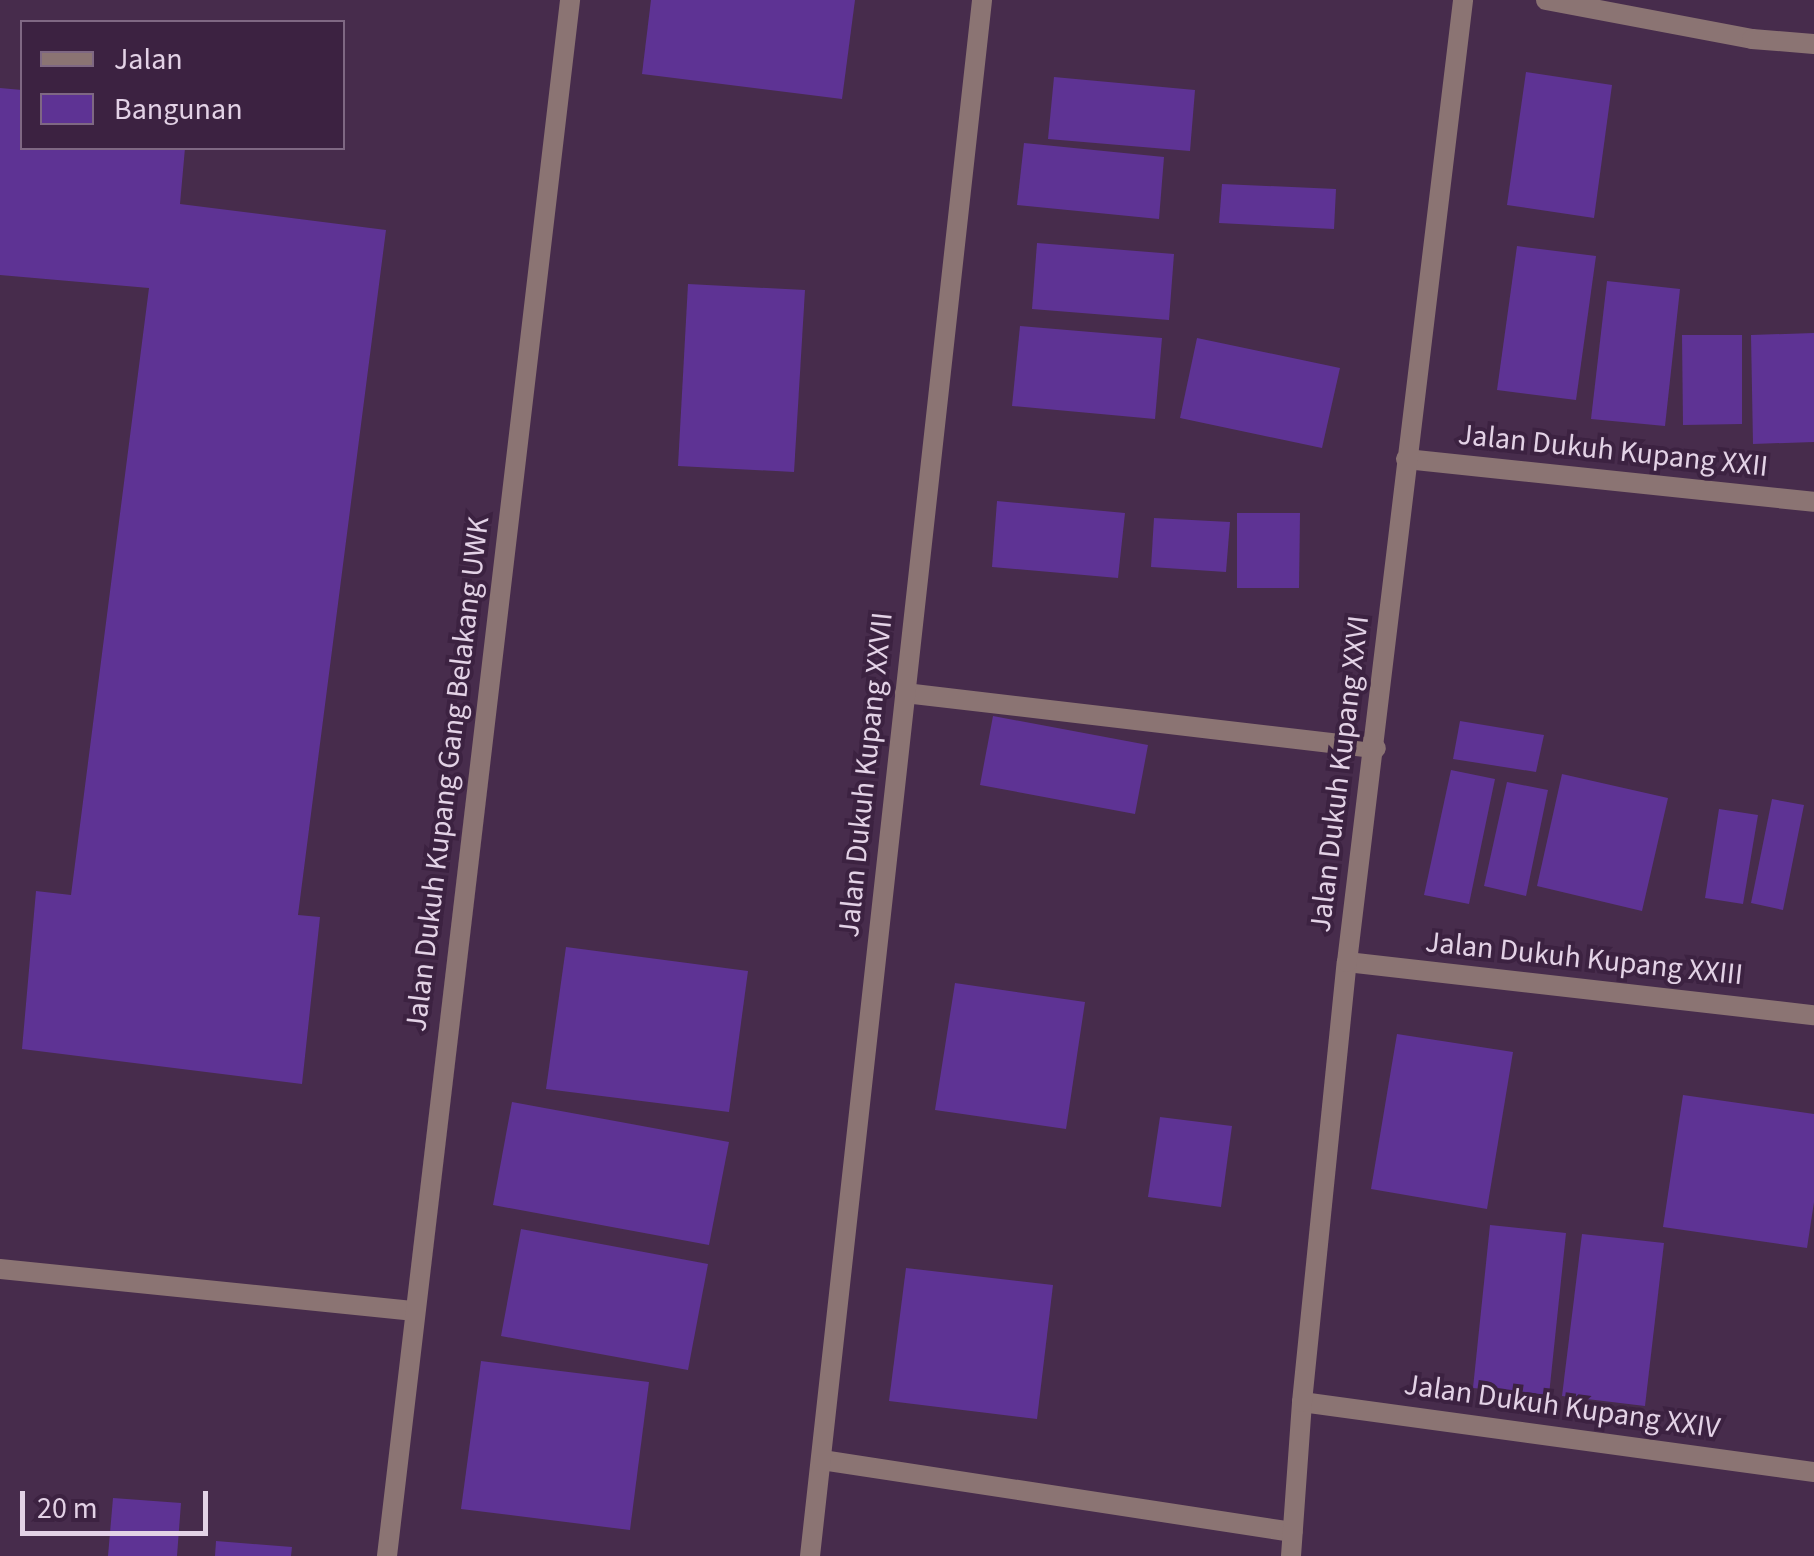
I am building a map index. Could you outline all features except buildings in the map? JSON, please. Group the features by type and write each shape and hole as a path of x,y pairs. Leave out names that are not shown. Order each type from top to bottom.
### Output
{"street":[{"name":"Jalan Dukuh Kupang Gang Belakang UWK","path":"387,1556 570,0"},
{"name":"Jalan Dukuh Kupang XXVII","path":"810,1556 982,0"},
{"name":"Jalan Dukuh Kupang XXVI","path":"1291,1556 1302,1402 1348,962 1463,0"},
{"path":"1546,0 1752,39 1814,44"},
{"name":"Jalan Dukuh Kupang XXII","path":"1406,459 1814,502"},
{"path":"905,693 1376,748"},
{"name":"Jalan Dukuh Kupang XXIII","path":"1348,962 1814,1015"},
{"path":"0,1269 415,1311"},
{"name":"Jalan Dukuh Kupang XXIV","path":"1302,1402 1814,1472"},
{"path":"822,1460 1293,1532"}]}
